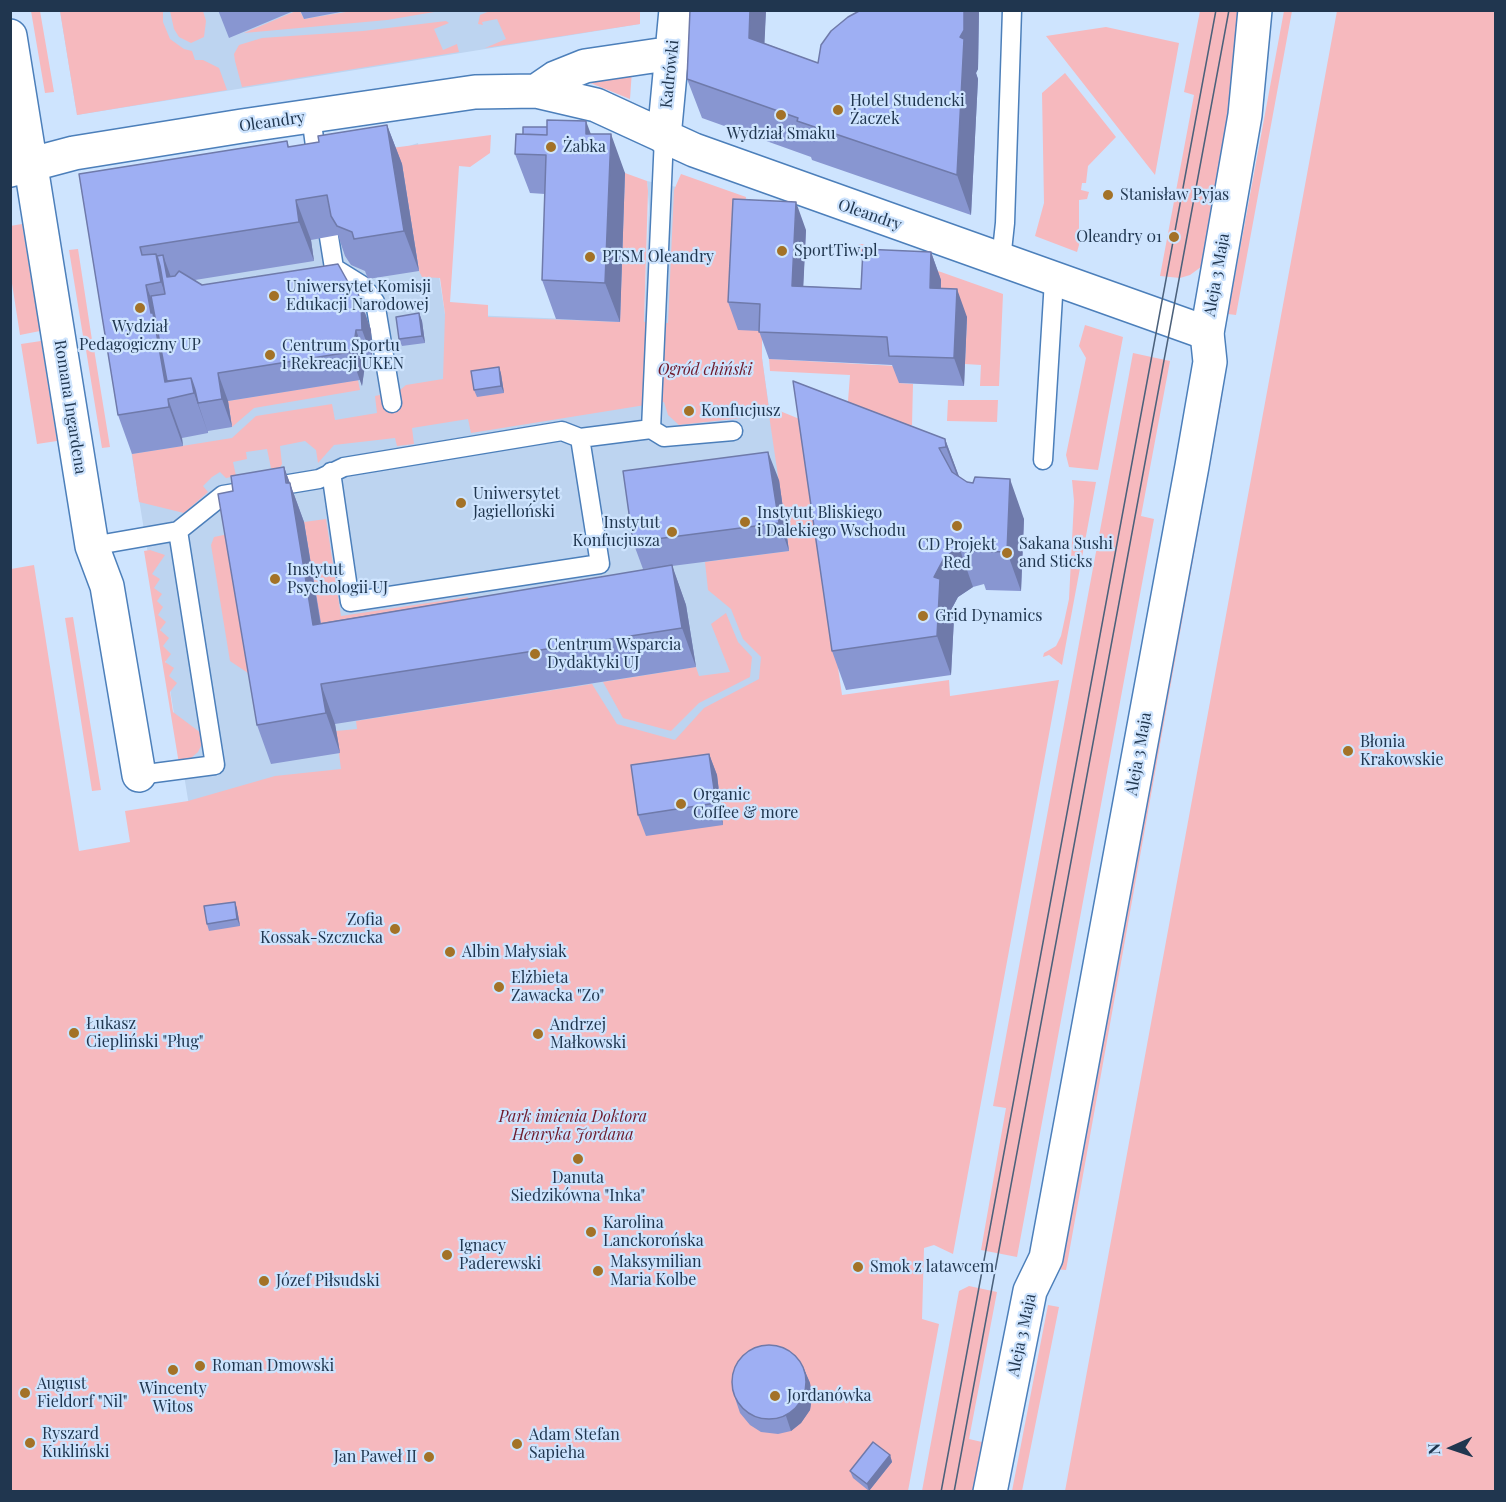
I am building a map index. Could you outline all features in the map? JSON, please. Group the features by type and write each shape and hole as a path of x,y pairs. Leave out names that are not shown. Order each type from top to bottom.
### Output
{"street":[{"name":"Kadrówki","path":"664,137 676,10"},
{"name":"Aleja 3 Maja","path":"990,1491 1030,1291 1046,1258 1192,466 1210,362 1207,333 1245,115 1255,10"},
{"name":"Romana Ingardena","path":"10,36 21,167 92,546 107,586 139,775"},
{"name":"Oleandry","path":"536,90 555,78 585,66 673,53"},
{"name":"Oleandry","path":"21,167 75,153 311,116 475,92 536,90 596,105 694,150 793,187 1207,333"}],"lane":[{"path":"1001,260 1005,223 1012,10"},
{"path":"311,116 321,184"},
{"path":"651,429 664,137"},
{"path":"329,237 334,268 363,286 375,302 392,403"},
{"path":"1043,460 1054,280"},
{"path":"92,546 178,531 223,495 319,479 344,466 562,430 580,438 651,429 664,437 733,431"},
{"path":"331,472 350,602 600,564 580,438"},
{"path":"139,775 215,765 178,531"}],"shaded area":[{"path":"60,11 640,11 640,24 77,115"},
{"name":"Uniwersytet Jagielloński","path":"418,143 445,314 644,322 649,207 647,181 746,201 762,331 762,358 813,718 191,818 98,248"}],"green space":[{"path":"31,11 40,11 54,92 45,93"},
{"path":"60,11 163,11 163,22 170,39 184,49 192,51 195,60 203,60 219,68 227,90 77,115"},
{"path":"170,11 203,11 206,21 204,37 191,43 179,37 174,29"},
{"path":"300,11 304,19 352,11 440,11 387,20 244,33"},
{"path":"490,11 640,11 640,24 485,48 506,39 497,19 482,22 483,25 478,24 480,15"},
{"path":"1200,11 1248,11 1201,267 1190,275 1180,278 1160,276 1194,95 1184,92"},
{"path":"1284,11 1292,11 1236,315 1228,314"},
{"name":"Błonia Krakowskie","path":"1337,11 1495,11 1495,1491 1065,1491"},
{"path":"446,21 449,23 434,29 443,50 457,44 459,52 242,87 235,61 234,54 239,45 262,38 363,31"},
{"path":"1106,27 1179,43 1155,175 1046,36"},
{"path":"632,70 630,99 588,82"},
{"path":"1065,73 1116,137 1088,166 1086,183 1082,183 1081,190 1089,192 1087,199 1079,200 1077,252 1035,236 1044,203 1042,93"},
{"name":"Park imienia Doktora Henryka Jordana","path":"491,135 490,153 470,167 459,166 450,302 488,305 488,317 620,322 625,173 647,181 644,322 668,323 674,190 681,174 746,197 743,227 762,331 762,358 769,409 775,409 802,420 842,695 949,680 950,696 1059,680 953,1254 934,1245 924,1248 922,1319 939,1324 908,1491 11,1492 11,569 34,565 79,851 130,842 125,811 188,801 275,776 341,769 336,731 357,729 356,721 592,684 617,724 675,740 704,708 759,679 761,657 743,639 731,609 708,590 705,562 789,551 769,415 679,425 668,415 664,402 471,433 468,419 412,428 414,444 397,446 395,438 334,445 318,463 316,450 305,441 280,446 282,464 279,469 271,468 267,449 246,452 247,459 233,462 236,476 226,478 220,472 212,477 203,486 208,492 184,513 139,502 132,454 232,438 256,416 332,404 335,420 377,413 375,396 399,391 406,385 443,379 445,314 440,278 422,277 419,271 402,164 361,152"},
{"path":"22,224 40,331 20,335 11,277 10,226"},
{"path":"862,244 1003,294 999,386 980,386 981,365 965,364 967,318 873,277 858,245"},
{"path":"78,249 92,340 84,342 69,250"},
{"path":"1085,325 1123,337 1098,470 1069,467 1066,455 1086,358 1079,346"},
{"path":"41,341 57,441 37,444 21,344"},
{"path":"94,349 110,447 102,448 86,350"},
{"path":"1133,353 1170,361 1141,516 1154,519 1017,1257 981,1250 1006,1108 993,1106"},
{"path":"769,359 896,366 899,383 913,384 912,425 874,424 847,414 850,375 770,371"},
{"path":"358,380 360,390 254,408 232,427 228,401"},
{"path":"1212,394 1222,398 1066,1270 1055,1269"},
{"path":"948,400 998,400 997,422 947,421"},
{"path":"1072,480 1096,482 1062,665 1049,655 1043,657 1044,653 1056,646 1061,636 1069,599 1074,501"},
{"path":"326,519 341,616 468,597 464,612 326,657 304,522"},
{"path":"233,533 251,675 230,661 211,545 214,537"},
{"path":"150,550 165,555 152,574 160,579 154,588 162,594 157,601 163,607 158,615 166,622 160,630 169,638 163,646 171,654 165,662 174,668 169,676 177,683 170,692 173,712 201,733 202,744 198,752 185,763 179,764 144,551"},
{"path":"726,613 738,642 752,657 750,677 699,703 671,731 623,718 603,682 696,667 699,676 730,672 711,624"},
{"path":"73,617 101,790 92,791 65,618"},
{"path":"969,1286 997,1292 969,1439 982,1442 973,1491 922,1491 959,1291"},
{"path":"1048,1305 1059,1307 1022,1491 1012,1491"}],"building":[{"name":"Hotel Studencki Żaczek","path":"690,10 750,10 749,38 818,63 821,45 831,31 861,10 964,10 964,30 960,37 964,39 957,175 797,121 798,118 687,79"},
{"path":"547,120 586,121 586,134 611,134 605,283 542,280 546,155 515,154 516,134 547,135"},
{"path":"387,125 404,231 354,239 352,232 337,226 331,216 327,195 296,200 299,222 140,247 142,255 156,254 161,282 146,285 165,382 191,378 194,393 168,399 169,407 118,415 79,174 287,141 288,147 319,142 318,136"},
{"path":"523,127 547,127 547,135 523,134"},
{"path":"733,199 796,202 792,286 861,289 863,249 931,252 930,288 957,289 954,358 889,356 887,337 759,332 760,304 728,302"},
{"name":"Centrum Sportu i Rekreacji UKEN","path":"163,255 167,277 175,276 179,271 202,285 338,264 348,282 354,282 361,302 362,330 356,330 352,358 350,352 218,373 222,399 198,403 191,378 167,381 151,296 165,294 157,256"},
{"path":"419,313 422,336 399,339 396,317"},
{"path":"499,367 501,386 474,390 471,371"},
{"path":"793,381 945,439 946,447 939,448 952,472 967,482 973,483 975,477 1010,479 1007,552 972,551 970,544 959,547 944,558 934,577 940,579 937,636 832,651"},
{"path":"768,452 779,523 633,542 623,471"},
{"path":"284,467 286,483 290,483 313,625 672,565 682,628 321,684 326,713 257,725 218,494 233,491 231,476"},
{"path":"709,754 716,803 638,815 631,765"},
{"path":"235,902 237,919 207,924 204,906"},
{"name":"Jordanówka","path":"762,1345 776,1345 790,1351 800,1361 806,1375 806,1389 800,1403 790,1413 776,1419 762,1419 748,1413 738,1403 732,1389 732,1375 738,1361 748,1351"},
{"path":"873,1442 890,1455 867,1484 850,1471"}],"tram line":[{"path":"941,1492 1216,10"},
{"path":"954,1492 1229,10"}],"place":[{"name":"Hotel Studencki Żaczek","path":"838,110"},
{"name":"Wydział Smaku","path":"781,115"},
{"name":"Żabka","path":"551,147"},
{"name":"Stanisław Pyjas","path":"1108,195"},
{"name":"Oleandry 01","path":"1174,237"},
{"name":"SportTiw.pl","path":"782,251"},
{"name":"PTSM Oleandry","path":"590,257"},
{"name":"Uniwersytet Komisji Edukacji Narodowej","path":"274,296"},
{"name":"Wydział Pedagogiczny UP","path":"140,308"},
{"name":"Centrum Sportu i Rekreacji UKEN","path":"270,355"},
{"name":"Konfucjusz","path":"689,411"},
{"name":"Uniwersytet Jagielloński","path":"461,503"},
{"name":"Instytut Bliskiego i Dalekiego Wschodu","path":"745,522"},
{"name":"CD Projekt Red","path":"957,526"},
{"name":"Instytut Konfucjusza","path":"672,532"},
{"name":"Sakana Sushi and Sticks","path":"1007,553"},
{"name":"Instytut Psychologii UJ","path":"275,579"},
{"name":"Grid Dynamics","path":"923,616"},
{"name":"Centrum Wsparcia Dydaktyki UJ","path":"535,654"},
{"name":"Błonia Krakowskie","path":"1348,751"},
{"name":"Organic Coffee & more","path":"681,804"},
{"name":"Zofia Kossak-Szczucka","path":"395,929"},
{"name":"Albin Małysiak","path":"450,952"},
{"name":"Elżbieta Zawacka \"Zo\"","path":"499,987"},
{"name":"Łukasz Ciepliński \"Pług\"","path":"74,1033"},
{"name":"Andrzej Małkowski","path":"538,1034"},
{"name":"Danuta Siedzikówna \"Inka\"","path":"578,1159"},
{"name":"Karolina Lanckorońska","path":"591,1232"},
{"name":"Ignacy Paderewski","path":"447,1255"},
{"name":"Smok z latawcem","path":"858,1267"},
{"name":"Maksymilian Maria Kolbe","path":"598,1271"},
{"name":"Józef Piłsudski","path":"264,1281"},
{"name":"Roman Dmowski","path":"200,1366"},
{"name":"Wincenty Witos","path":"173,1370"},
{"name":"August Fieldorf \"Nil\"","path":"25,1393"},
{"name":"Jordanówka","path":"775,1396"},
{"name":"Ryszard Kukliński","path":"30,1443"},
{"name":"Adam Stefan Sapieha","path":"517,1444"},
{"name":"Jan Paweł II","path":"429,1457"}],"park label":[{"name":"Ogród chiński","path":"705,370"}]}
